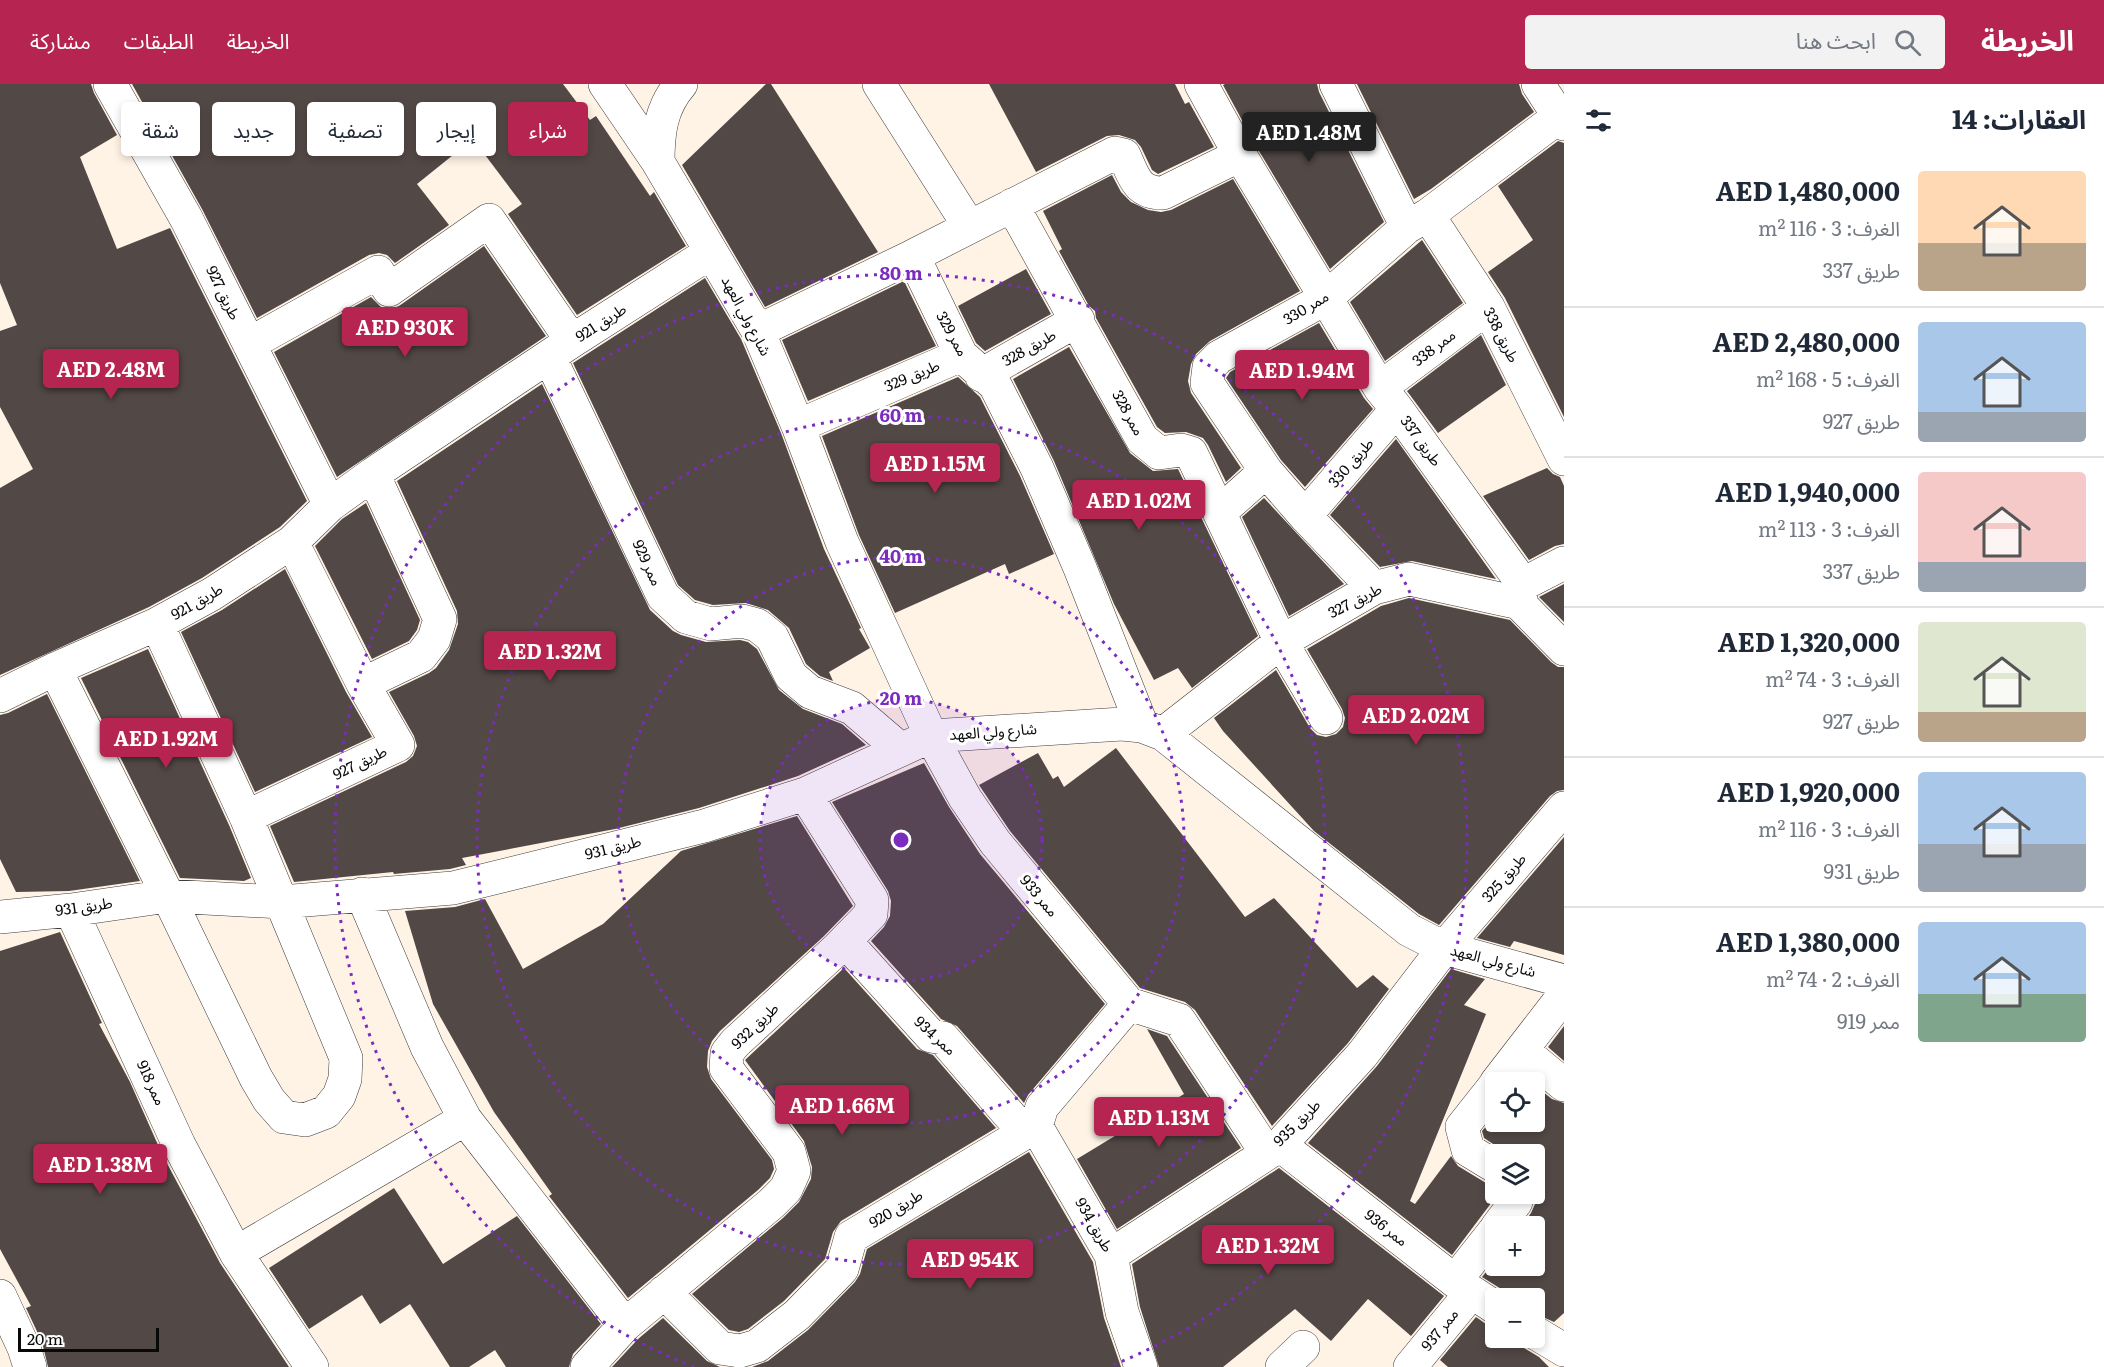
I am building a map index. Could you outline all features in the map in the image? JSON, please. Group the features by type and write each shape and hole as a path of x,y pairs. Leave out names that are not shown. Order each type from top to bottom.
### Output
{"street":[{"name":"طريق 927","path":"110,84 186,218 330,505"},
{"name":"شارع ولي العهد","path":"605,84 658,162 758,331 798,426 842,542 932,736 1122,724 1152,730 1409,930 1444,948 1564,981"},
{"path":"658,162 658,134 664,112 672,94 681,84"},
{"path":"879,84 969,226"},
{"name":"طريق 337","path":"1201,84 1240,155 1389,399 1521,593"},
{"path":"1336,84 1418,221"},
{"path":"1538,84 1562,118"},
{"name":"ممر 330","path":"1374,588 1305,516 1266,471 1207,383 1209,368 1219,357 1326,298 1418,221 1562,118"},
{"path":"758,331 913,256 1115,153 1124,155 1140,187 1150,193 1163,193 1240,155"},
{"name":"ممر 328","path":"1012,204 1142,439 1160,453 1180,450 1191,453 1281,642 1326,718"},
{"name":"ممر 929","path":"249,344 378,272 389,290 489,220 561,350 663,596 686,617 711,624 742,621 757,625 772,637 792,676 810,692 852,708 900,749"},
{"name":"طريق 338","path":"1418,221 1488,307 1564,459"},
{"name":"طريق 921","path":"0,696 157,624 212,594 292,542 330,505 373,474 711,252"},
{"name":"ممر 329","path":"913,256 971,365 995,385 1037,468 1152,730"},
{"name":"ممر 338","path":"1389,399 1488,307"},
{"name":"طريق 328","path":"971,365 1078,321"},
{"name":"طريق 329","path":"798,426 971,365"},
{"name":"طريق 330","path":"1305,516 1389,399"},
{"path":"1220,512 1266,471"},
{"path":"363,684 421,656 434,639 440,619 373,474"},
{"name":"طريق 927","path":"246,818 398,745 363,684 292,542"},
{"path":"1564,563 1521,593 1564,649"},
{"name":"طريق 327","path":"1152,730 1281,642 1374,588 1408,579 1521,593"},
{"path":"55,669 265,1093 284,1117 305,1120 326,1112 339,1096 345,1079 345,1058 246,818 157,624"},
{"name":"طريق 931","path":"0,917 71,910 168,896 281,902 453,888 704,826 804,794 932,736"},
{"name":"ممر 933","path":"932,736 965,798 994,842 1129,1004"},
{"name":"طريق 932","path":"587,1367 625,1325 771,1204 786,1189 794,1171 789,1152 726,1068 728,1053 735,1043 871,914 872,900 804,794"},
{"name":"طريق 325","path":"1444,948 1564,808"},
{"path":"362,894 428,1047 465,1119 625,1325"},
{"name":"ممر 918","path":"71,910 179,1145 236,1253 312,1367"},
{"name":"ممر 934","path":"845,941 931,1036 943,1038 1030,1129"},
{"name":"طريق 935","path":"1112,1255 1273,1149 1362,1055 1444,948"},
{"path":"1505,1072 1564,995"},
{"path":"1030,1129 1042,1107 1129,1004"},
{"name":"ممر 936","path":"1129,1004 1179,1020 1273,1149 1474,1294"},
{"path":"1523,1051 1564,1085"},
{"path":"1485,1097 1462,1127 1468,1150 1485,1160"},
{"path":"236,1253 465,1119"},
{"name":"طريق 934","path":"1030,1129 1112,1255 1122,1312 1141,1367"},
{"name":"طريق 920","path":"664,1292 720,1348 740,1351 757,1346 797,1315 842,1269 851,1237 1030,1129"},
{"name":"ممر 937","path":"1506,1216 1515,1204"},
{"name":"ممر 937","path":"1410,1367 1474,1294 1485,1261"},
{"path":"0,1296 24,1348 30,1367"},
{"path":"1545,1339 1564,1350"}],"building":[{"path":"0,84 91,84 117,135 80,157 117,249 170,228 307,501 280,527 202,578 149,607 0,675 0,488 33,469 0,407 0,331 17,325 0,283"},
{"path":"132,84 563,84 576,102 508,102 508,156 588,156 588,117 590,120 596,116 650,196 654,192 686,246 577,315 508,214 522,204 486,156 496,156 496,102 416,102 416,156 452,156 417,184 449,225 395,263 387,255 379,253 369,255 257,318 172,156 200,156 200,102 142,102"},
{"path":"766,84 771,84 878,252 765,307 682,165"},
{"path":"989,84 1175,84 1185,104 1189,102 1214,147 1158,174 1152,170 1135,140 1119,135 1107,136 1036,172"},
{"path":"1317,84 1384,222 1330,269 1256,146 1223,85"},
{"path":"1357,84 1519,84 1522,94 1534,112 1431,189 1414,199"},
{"path":"1558,141 1564,143 1564,417 1505,298 1488,272 1533,240 1498,186"},
{"path":"1112,175 1121,192 1131,202 1148,210 1161,212 1171,210 1233,179 1300,291 1210,341 1196,354 1191,364 1188,381 1191,393 1241,468 1226,482 1203,438 1186,432 1165,433 1157,427 1096,318 1095,311 1089,306 1059,251 1062,249 1043,211"},
{"path":"1422,240 1463,303 1385,361 1350,302"},
{"path":"484,246 546,336 337,477 274,352 371,297 381,307 390,309 399,306"},
{"path":"1026,269 1051,314 985,351 976,343 958,306"},
{"path":"705,278 741,339 781,433 824,549 861,628 859,629 870,648 829,672 833,681 820,676 806,664 789,628 768,610 746,603 713,605 695,600 678,585 573,363"},
{"path":"904,281 936,346 808,401 782,340"},
{"path":"1319,323 1373,409 1305,487 1281,460 1226,378 1230,372"},
{"path":"1481,335 1506,385 1438,433 1407,391"},
{"path":"1069,347 1130,453 1153,471 1178,469 1258,636 1192,688 1178,668 1154,680 1114,604 1054,461 1013,379"},
{"path":"958,377 980,397 1020,476 1054,554 1009,574 1005,564 895,613 859,535 822,436"},
{"path":"542,384 650,610 673,631 681,635 706,642 740,640 748,642 757,649 779,690 803,709 842,724 866,745 798,776 699,808 615,829 462,858 466,865 450,869 294,882 270,826 406,762 413,756 417,746 414,736 389,692 436,668 449,650 458,624 457,611 397,481"},
{"path":"1396,439 1496,579 1412,561 1380,567 1330,515"},
{"path":"1547,468 1560,477 1564,486 1564,544 1555,546 1529,560 1483,496"},
{"path":"1264,498 1344,584 1289,616 1242,517"},
{"path":"366,503 420,620 417,630 409,641 372,659 315,546 342,519"},
{"path":"285,569 346,692 372,737 255,792 181,632 222,610"},
{"path":"1564,584 1564,622 1539,597"},
{"path":"1409,598 1510,620 1551,662 1558,667 1564,667 1564,790 1557,791 1550,796 1439,925 1419,914 1314,831 1223,731 1214,718 1276,670 1310,728 1317,735 1326,737 1336,734 1343,727 1345,718 1342,709 1307,649 1381,606"},
{"path":"148,649 251,878 244,881 180,878 81,678"},
{"path":"47,694 140,881 69,891 16,892 0,859 0,715"},
{"path":"1116,748 1245,917 1274,898 1357,988 1373,975 1389,989 1348,1043 1272,1126 1195,1010 1185,1002 1140,988 1010,831 979,785 1038,753 1053,779 1058,776 1064,787"},
{"path":"924,763 980,854 1105,1004 1028,1095 1024,1103 957,1026 941,1019 871,941 884,927 890,916 891,901 888,891 832,802"},
{"path":"797,816 853,906 824,936 720,1031 708,1051 707,1067 711,1079 772,1160 774,1169 770,1178 758,1190 628,1298 549,1196 552,1194 494,1112 433,1004 405,911 455,907 485,899 523,969 603,924 681,851"},
{"path":"1564,837 1564,955 1514,941 1510,947 1477,938"},
{"path":"60,932 102,1023 99,1024 130,1082 162,1154 220,1263 289,1367 48,1367 42,1342 26,1308 31,1306 0,1249 0,951"},
{"path":"844,968 917,1049 933,1055 996,1128 841,1221 833,1232 825,1259 784,1301 748,1329 739,1332 729,1330 692,1294 799,1202 811,1179 812,1167 804,1141 745,1060"},
{"path":"1451,969 1485,979 1464,1005 1486,1014 1410,1201 1415,1204 1451,1156 1458,1166 1485,1182 1485,1204 1490,1204 1452,1255 1308,1143 1377,1066"},
{"path":"1564,1026 1564,1061 1548,1047"},
{"path":"1147,1029 1167,1036 1241,1148 1117,1229 1077,1159 1184,1094"},
{"path":"1545,1094 1564,1103 1564,1313 1554,1322 1545,1318 1545,1288 1500,1288 1482,1277 1485,1273 1485,1276 1545,1276 1545,1216 1529,1216 1535,1204 1545,1204 1545,1144 1493,1144 1484,1138 1482,1131 1485,1128 1485,1132 1545,1132"},
{"path":"1029,1152 1093,1262 1104,1318 1121,1367 752,1367 768,1361 808,1330 855,1282 860,1274 867,1249"},
{"path":"1279,1168 1444,1296 1411,1336 1368,1299 1331,1341 1295,1309 1223,1367 1159,1367 1140,1307 1132,1264"},
{"path":"394,1188 443,1264 517,1216 601,1324 573,1354 569,1367 506,1367 495,1350 469,1367 450,1367 410,1304 380,1324 362,1295 309,1329 269,1268"},
{"path":"1476,1317 1485,1323 1485,1348 1524,1348 1539,1357 1549,1367 1448,1367 1440,1360"},
{"path":"663,1318 707,1361 720,1367 612,1367 638,1339"}]}
